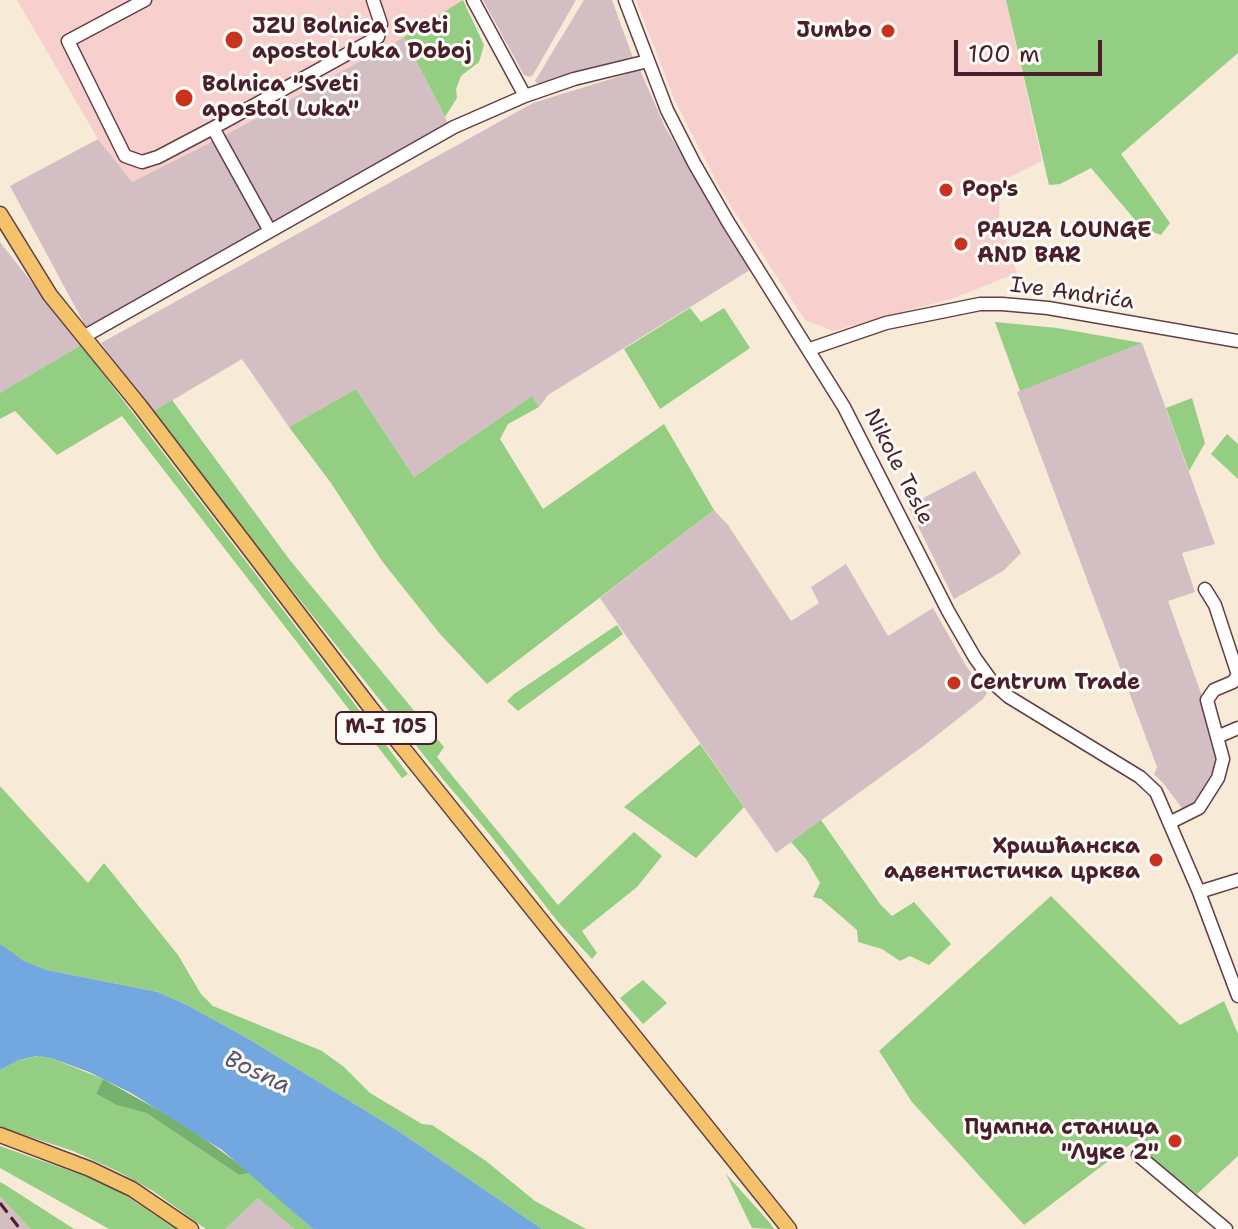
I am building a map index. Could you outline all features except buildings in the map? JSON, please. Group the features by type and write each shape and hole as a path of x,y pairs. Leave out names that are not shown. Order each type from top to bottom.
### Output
{"main road":[{"name":"M-I 105","path":"0,214 50,295 85,336 370,707 789,1229"},
{"path":"0,1135 90,1169 132,1189 191,1229"}],"street":[{"path":"145,0 68,41 125,156 142,162 158,157 213,128 378,37 381,24 373,0"},
{"path":"473,0 525,96"},
{"name":"Nikole Tesle","path":"625,0 667,110 694,163 852,421 948,611 983,671 993,683 1027,709 1149,784 1160,797 1238,996"},
{"path":"85,336 454,127 525,96 574,79 648,61"},
{"path":"213,128 270,231"},
{"name":"Ive Andrića","path":"810,349 886,323 980,304 1048,308 1238,341"},
{"path":"1171,822 1199,808 1218,778 1223,759 1207,700 1214,690 1233,682 1238,675 1215,605 1205,589"},
{"path":"1217,737 1238,728"},
{"path":"1199,892 1238,880"},
{"path":"1138,1155 1226,1229"}],"shaded area":[{"name":"Bolnica \"Sveti apostol Luka\"","path":"17,0 463,0 404,37 233,131 132,182 98,139"},
{"path":"483,0 576,0 529,77 524,75"},
{"path":"584,0 612,0 633,58 629,62 538,84 535,81"},
{"path":"636,0 1006,0 1042,161 1000,182 999,219 1017,273 954,298 833,331 805,320 722,192 675,101"},
{"path":"404,37 450,127 86,327 10,186 98,139 132,182 233,131"},
{"path":"640,70 665,127 750,270 548,395 539,407 532,396 414,477 356,389 289,427 242,359 151,413 101,343 533,103"},
{"path":"0,242 81,345 0,393"},
{"path":"1142,343 1215,544 1182,553 1195,592 1168,601 1207,710 1219,759 1219,769 1197,804 1185,812 1154,774 1157,767 1017,392"},
{"path":"975,471 1021,553 1003,571 954,599 908,506"},
{"path":"714,510 728,525 791,621 819,603 811,587 846,564 888,636 933,608 966,666 987,693 922,747 776,853 600,598"},
{"path":"0,1196 12,1207 31,1229 0,1229"},
{"path":"258,1198 294,1229 225,1229"}],"green space":[{"path":"463,0 484,45 479,62 461,76 456,89 457,98 445,117 404,37"},
{"path":"1006,0 1238,0 1238,53 1121,154 1170,223 1161,235 1142,228 1091,168 1060,184 1049,185"},
{"path":"690,308 701,322 724,308 750,348 660,409 624,349"},
{"path":"995,322 1057,328 1142,343 1020,391"},
{"path":"81,345 408,774 402,778 122,416 57,455 15,411 0,419 0,393"},
{"path":"356,389 414,477 532,396 539,407 508,424 500,439 543,509 664,424 714,510 487,684 440,634 382,561 331,483 289,427"},
{"path":"1192,398 1205,443 1189,471 1166,408"},
{"path":"172,400 289,559 444,747 437,757 558,905 634,832 662,856 637,887 582,931 597,953 592,959 558,922 151,413"},
{"path":"1227,434 1238,444 1238,479 1211,454"},
{"path":"617,625 623,634 518,711 507,701 514,694"},
{"path":"700,744 744,807 696,858 624,807"},
{"path":"0,786 88,883 104,863 178,955 201,994 213,1006 322,1051 344,1067 370,1093 422,1124 432,1125 486,1161 535,1201 586,1229 542,1229 397,1130 187,1005 158,992 47,970 7,950 0,944"},
{"path":"821,820 880,904 892,916 914,902 951,944 929,965 910,956 900,961 882,949 858,942 857,930 821,899 813,897 820,883 806,859 791,842"},
{"path":"1051,896 1180,1025 1224,1001 1238,1034 1238,1156 1197,1194 1132,1143 1024,1225 912,1102 879,1051"},
{"path":"643,980 667,1003 643,1024 620,998"},
{"path":"38,1056 51,1058 103,1079 96,1094 116,1105 146,1113 239,1175 251,1173 313,1229 294,1229 258,1198 225,1229 206,1229 153,1191 119,1172 73,1151 0,1127 0,1070 19,1060"},
{"path":"103,1079 187,1126 251,1173 239,1175 146,1113 116,1105 96,1094"},
{"path":"0,1146 110,1185 176,1229 109,1229 0,1168"},
{"path":"726,1174 770,1223 774,1229 752,1228"},
{"path":"0,1182 74,1229 31,1229 0,1196"}],"water":[{"name":"Bosna","path":"0,944 24,961 47,970 158,992 187,1005 397,1130 542,1229 313,1229 222,1150 131,1093 89,1072 51,1058 37,1056 19,1060 0,1070"}],"railway":[{"path":"0,1203 20,1229"}],"place":[{"name":"Jumbo","path":"888,31"},
{"name":"JZU Bolnica Sveti apostol Luka Doboj","path":"234,40"},
{"name":"Bolnica \"Sveti apostol Luka\"","path":"184,98"},
{"name":"Pop's","path":"946,190"},
{"name":"PAUZA LOUNGE AND BAR","path":"961,244"},
{"name":"Centrum Trade","path":"954,683"},
{"name":"Хришћанска адвентистичка црква","path":"1156,860"},
{"name":"Пумпна станица \"Луке 2\"","path":"1175,1141"}]}
